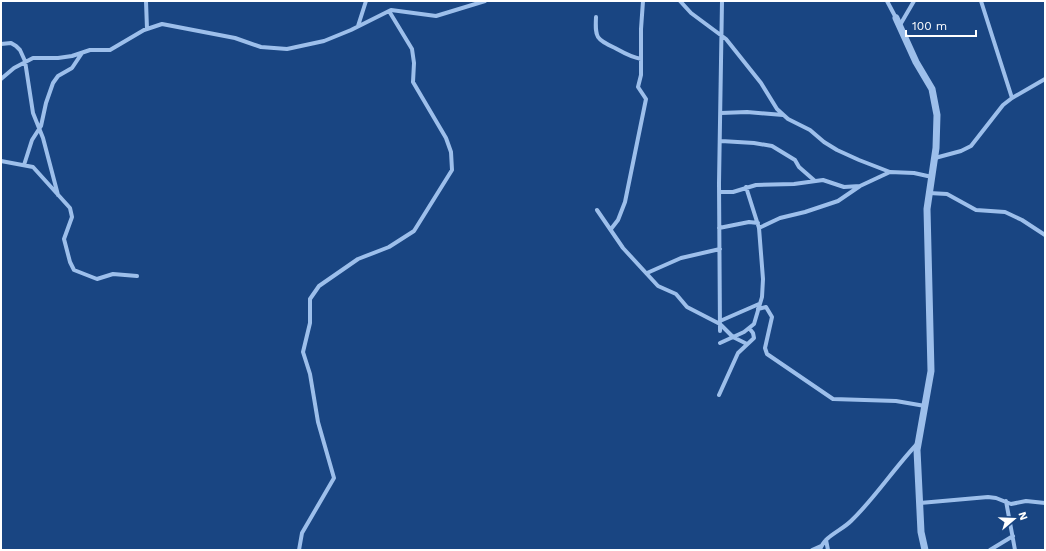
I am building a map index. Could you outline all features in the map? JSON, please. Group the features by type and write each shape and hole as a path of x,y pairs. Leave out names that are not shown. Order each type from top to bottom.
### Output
{"street":[{"path":"146,1 147,29"},
{"path":"358,26 366,1"},
{"path":"1,78 25,61 35,57 58,58 90,50 110,50 147,29 166,24 235,38 261,47 286,49 324,41 389,11 436,16 485,1"},
{"path":"611,229 618,220 625,202 638,132 645,106 645,97 638,87 641,75 643,1"},
{"path":"680,1 691,13 722,35 761,83 783,115"},
{"path":"720,331 719,192 722,1"},
{"path":"887,1 900,25 916,62 929,82 935,98 938,130 927,209 928,307 931,359 925,406 918,443 921,536 925,550"},
{"path":"900,25 914,1"},
{"path":"981,1 1012,98"},
{"path":"299,550 302,533 334,478 318,422 310,374 303,352 310,323 310,299 320,286 358,259 389,247 414,231 425,210 452,170 451,152 446,138 413,82 414,63 412,49 389,11"},
{"path":"596,17 596,32 600,41 625,55 641,59"},
{"path":"1,44 11,43 16,46 20,50 25,61 33,113 40,129 58,196"},
{"path":"24,165 32,140 40,129 53,83 58,76 72,68 82,53"},
{"path":"935,158 961,151 971,146 1000,108 1012,98 1045,79"},
{"path":"721,113 747,112 783,115 810,130 824,142 837,150 890,172 914,173 932,177"},
{"path":"721,141 754,143 772,146 795,160 799,167 815,181"},
{"path":"1,161 24,165 37,170 70,208 72,214 64,239 70,262 74,270 97,279 113,274 137,276"},
{"path":"759,228 780,218 805,212 838,201 860,186 890,172"},
{"path":"719,192 733,192 746,188 823,180 844,187 860,186"},
{"path":"720,343 749,328 756,321 763,291 759,228 746,188"},
{"path":"929,192 947,194 976,210 1005,212 1022,220 1045,235"},
{"path":"597,210 611,229 622,248 660,287 676,294 687,307 720,322 732,337 747,344"},
{"path":"719,228 744,223 758,223"},
{"path":"647,273 687,256 720,249"},
{"path":"720,322 759,306 766,308 772,318 765,344 767,354 829,397 844,400 896,401 925,406"},
{"path":"719,396 736,358 754,336 749,328"},
{"path":"812,550 820,548 826,540 851,522 876,494 903,458 918,443"},
{"path":"920,503 988,497 1006,501 1011,504 1026,501 1045,502"},
{"path":"1006,501 1015,550"},
{"path":"990,550 1013,536"},
{"path":"826,540 828,550"}]}
